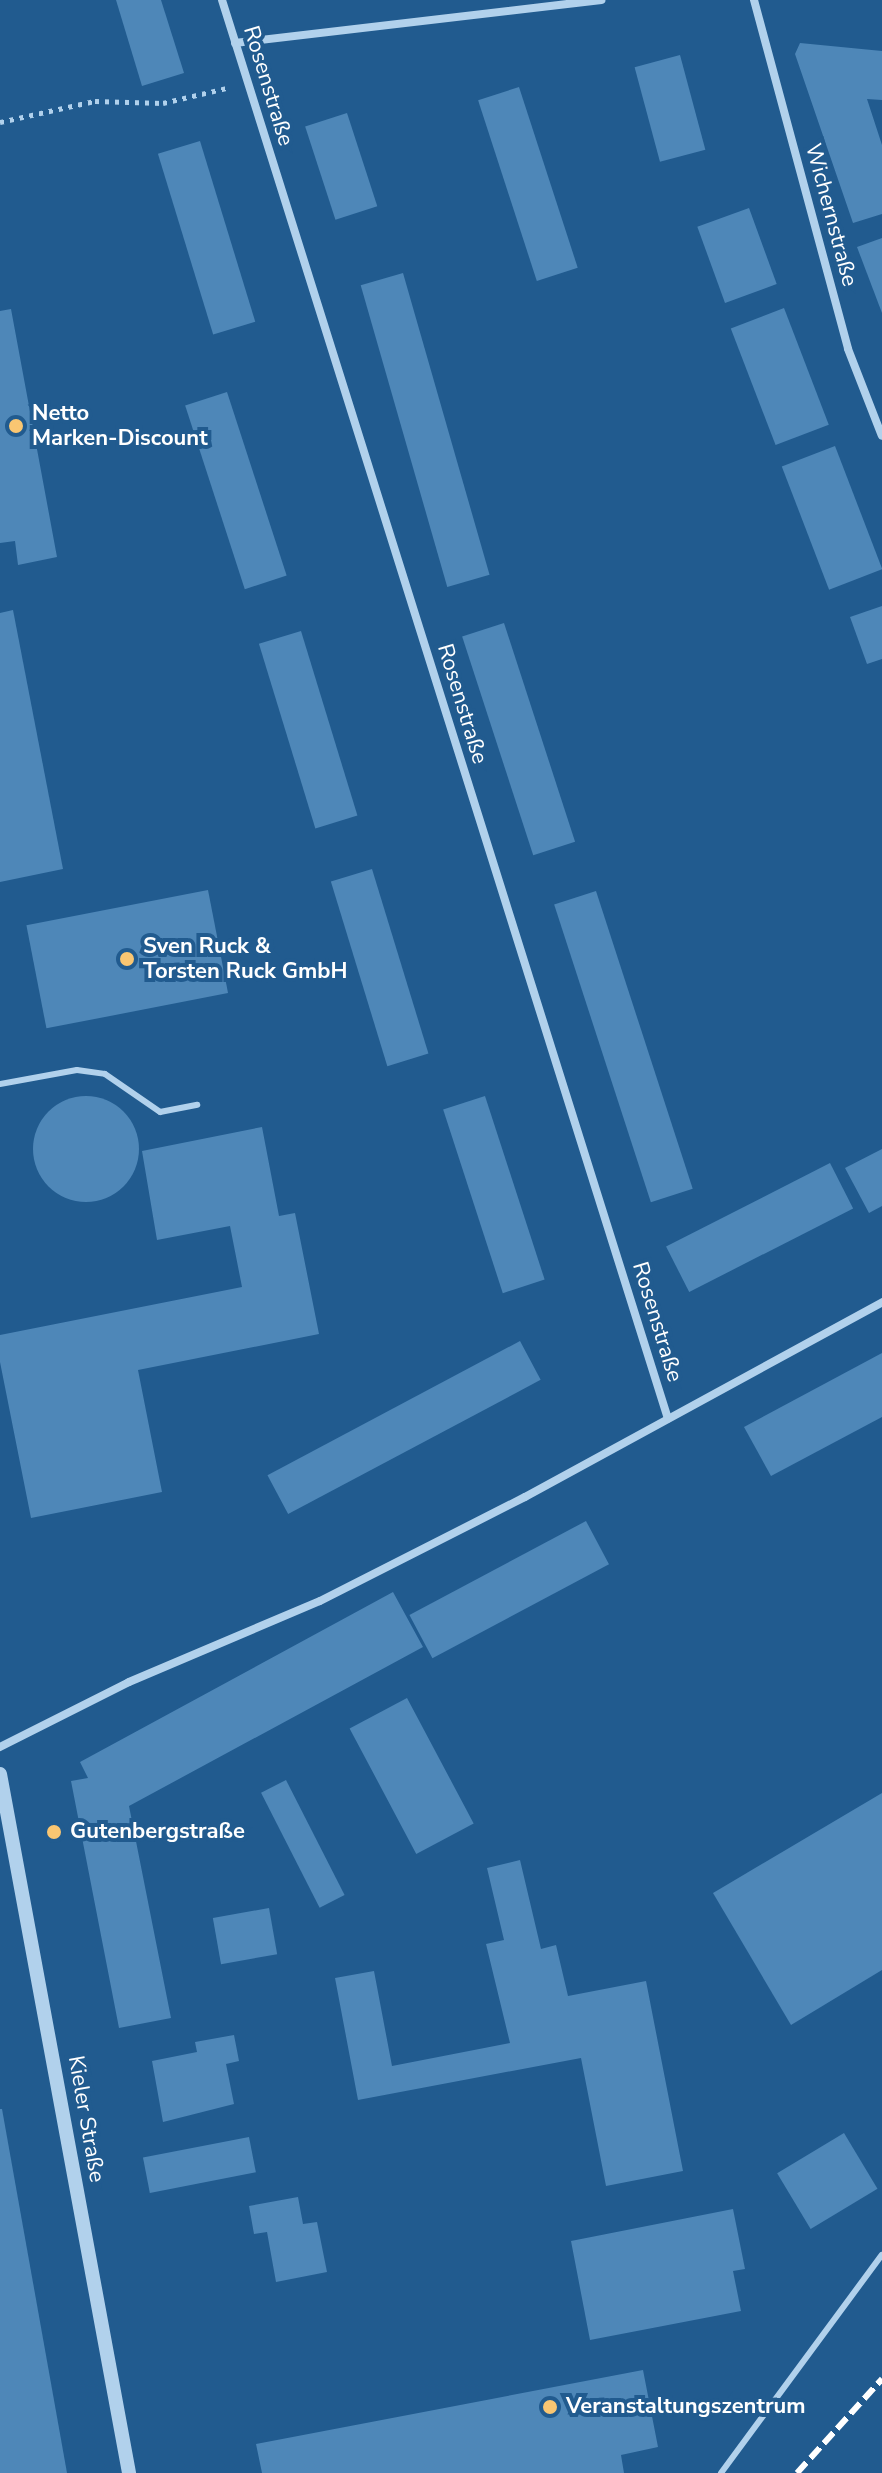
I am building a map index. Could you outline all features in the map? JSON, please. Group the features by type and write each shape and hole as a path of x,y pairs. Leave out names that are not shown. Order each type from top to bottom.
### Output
{"street":[{"name":"Rosenstraße","path":"222,0 668,1419"},
{"path":"235,43 601,0"},
{"name":"Wichernstraße","path":"754,0 848,349 882,436"},
{"path":"0,1747 129,1682 320,1601 668,1419 882,1302"},
{"name":"Kieler Straße","path":"0,1774 129,2473"}],"lane":[{"path":"0,1084 77,1070 105,1074 160,1112 197,1105"},
{"path":"721,2473 882,2255"}],"path":[{"path":"0,122 95,101 163,103 247,80"}],"building":[{"path":"116,0 161,0 184,73 142,86"},
{"path":"800,43 882,51 882,100 867,99 882,145 882,214 853,223 795,54"},
{"path":"680,55 705,150 660,162 635,67"},
{"path":"519,87 578,268 537,281 478,100"},
{"path":"347,113 377,206 335,220 305,127"},
{"path":"200,141 255,322 213,335 158,154"},
{"path":"749,208 777,284 725,303 697,227"},
{"path":"882,238 882,313 857,247"},
{"path":"403,273 490,575 447,587 361,285"},
{"path":"784,308 829,425 776,445 731,328"},
{"name":"Netto Marken-Discount","path":"11,309 57,557 18,565 15,541 0,543 0,311"},
{"path":"227,392 287,576 245,589 185,406"},
{"path":"835,446 882,569 829,590 782,466"},
{"path":"882,606 882,659 867,664 850,617"},
{"path":"13,610 63,869 0,882 0,613"},
{"path":"504,623 575,842 533,855 462,637"},
{"path":"301,631 357,816 315,828 259,644"},
{"path":"372,869 428,1054 387,1066 331,882"},
{"name":"Sven Ruck & Torsten Ruck GmbH","path":"208,890 228,993 46,1028 26,925"},
{"path":"596,891 693,1189 651,1202 554,905"},
{"path":"86,1096 106,1100 123,1112 135,1129 139,1149 135,1169 123,1186 106,1198 86,1202 66,1198 49,1186 37,1169 33,1149 37,1129 49,1112 66,1100"},
{"path":"485,1096 545,1280 503,1293 443,1110"},
{"path":"262,1127 279,1216 295,1213 319,1334 138,1370 162,1492 31,1518 0,1362 0,1335 242,1287 230,1226 157,1240 142,1151"},
{"path":"882,1149 882,1206 869,1213 845,1168"},
{"path":"830,1163 853,1208 689,1292 666,1247"},
{"path":"520,1341 541,1380 288,1514 267,1475"},
{"path":"882,1353 882,1417 771,1476 744,1427"},
{"path":"586,1521 609,1564 432,1658 409,1615"},
{"path":"393,1592 423,1647 129,1806 171,2018 119,2028 71,1781 88,1778 80,1762"},
{"path":"407,1698 474,1823 416,1854 350,1729"},
{"path":"286,1780 345,1895 320,1908 261,1793"},
{"path":"882,1793 882,1970 791,2025 713,1893"},
{"path":"520,1860 541,1949 556,1945 568,1996 646,1981 683,2171 606,2186 581,2058 358,2100 335,1978 374,1971 392,2066 510,2043 486,1944 504,1940 487,1868"},
{"path":"269,1908 277,1954 221,1964 213,1918"},
{"path":"234,2035 239,2061 226,2064 234,2104 163,2122 152,2061 197,2052 195,2042"},
{"path":"2,2109 67,2473 0,2473"},
{"path":"844,2133 877,2189 811,2229 777,2173"},
{"path":"249,2137 256,2172 150,2193 143,2158"},
{"path":"298,2197 303,2224 317,2222 327,2272 276,2282 267,2232 254,2234 249,2206"},
{"path":"733,2209 745,2269 733,2271 741,2311 590,2340 571,2241"},
{"name":"Veranstaltungszentrum","path":"643,2370 658,2447 621,2455 624,2473 262,2473 256,2444"}],"railway":[{"path":"797,2473 882,2379"}],"place":[{"name":"Netto Marken-Discount","path":"16,426"},
{"name":"Sven Ruck & Torsten Ruck GmbH","path":"127,959"},
{"name":"Gutenbergstraße","path":"54,1832"},
{"name":"Veranstaltungszentrum","path":"550,2407"}]}
